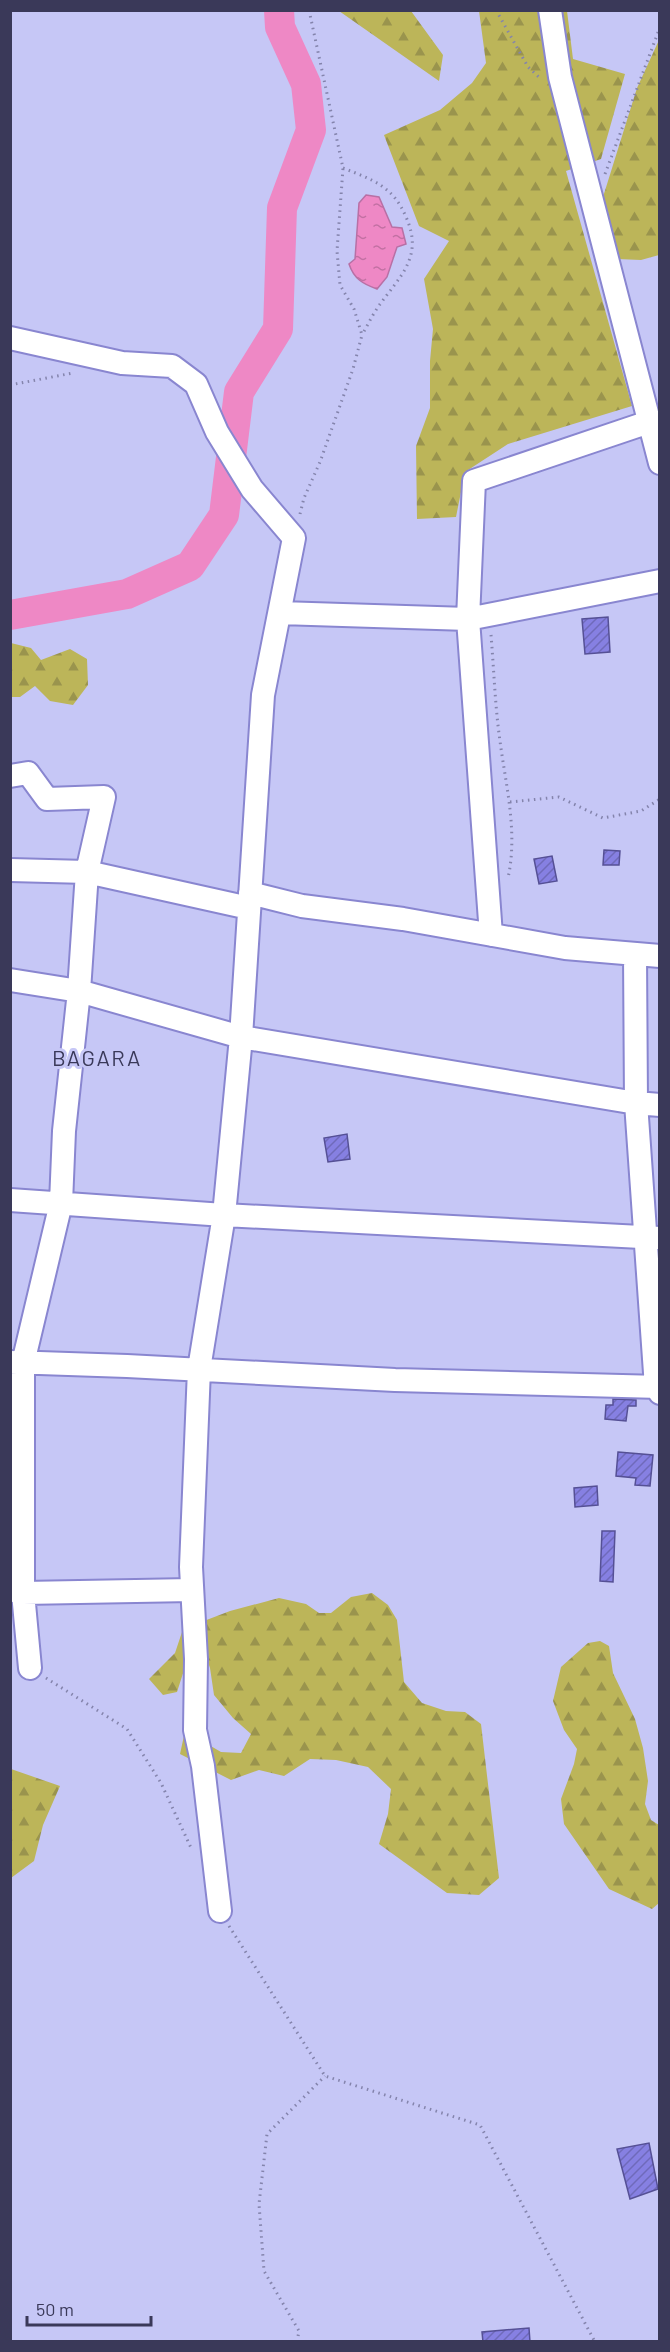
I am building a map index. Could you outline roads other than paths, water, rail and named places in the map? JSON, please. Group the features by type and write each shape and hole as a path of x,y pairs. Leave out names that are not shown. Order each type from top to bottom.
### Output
{"street":[{"path":"550,10 560,77 660,463"},
{"path":"10,338 122,363 172,366 196,384 218,432 252,489 294,538 263,695 241,1037 224,1215 199,1369 191,1568 196,1659 195,1730 203,1766 220,1911"},
{"path":"491,934 474,481 649,422"},
{"path":"280,613 479,617 660,581"},
{"path":"10,776 28,773 47,799 104,797 87,872 80,991 64,1131 61,1203 17,1363 17,1592 30,1668"},
{"path":"10,870 87,872 250,900 403,919 565,948 660,956"},
{"path":"17,1363 658,1389 653,1238 636,1103 634,954"},
{"path":"10,980 80,991 241,1037 636,1103 660,1105"},
{"path":"10,1200 224,1215 653,1238"},
{"path":"17,1592 192,1590"}],"water":[{"path":"366,195 379,197 392,227 402,228 406,244 397,247 387,277 377,289 360,280 349,264 355,259 359,203"}],"waterway":[{"path":"10,615 127,594 190,566 224,515 239,392 278,329 282,208 311,130 306,84 280,27 279,10"}],"district":[{"name":"BAGARA","path":"97,1058"}]}
